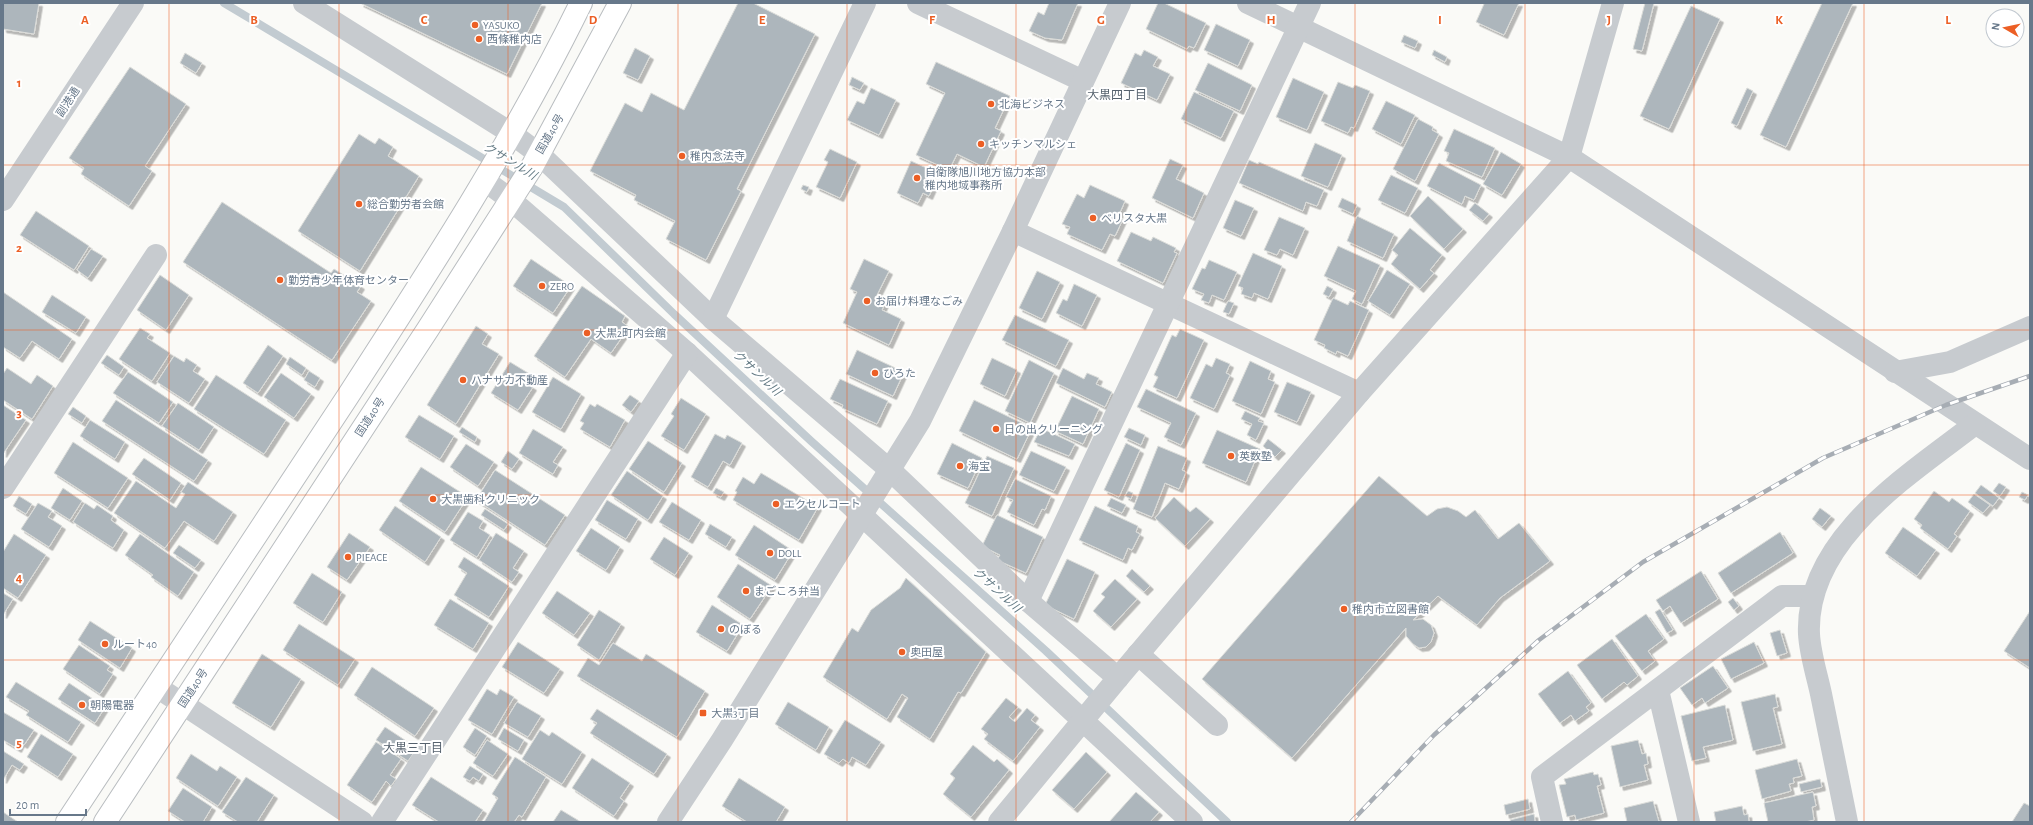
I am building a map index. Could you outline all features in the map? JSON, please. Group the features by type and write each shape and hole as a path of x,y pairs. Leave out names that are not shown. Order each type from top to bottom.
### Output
{"highway":[{"path":"67,822 402,315 487,174 557,52 581,3"},
{"name":"国道40号","path":"105,822 514,195 557,124 620,3"}],"street":[{"name":"副港通","path":"3,200 133,3"},
{"path":"304,3 536,160 886,476 1116,680"},
{"path":"713,319 865,3"},
{"path":"918,3 1083,81"},
{"path":"668,822 722,740 920,421 1013,231 1120,3"},
{"path":"1248,3 1569,157 1895,372 2030,459"},
{"path":"1028,601 1310,3"},
{"path":"999,822 1116,680 1359,393 1569,157 1613,3"},
{"path":"487,174 514,195 687,353 865,510 1087,715 1192,822"},
{"path":"1013,231 1359,393"},
{"path":"3,488 156,255"},
{"path":"1895,372 1950,362 2030,327"},
{"path":"382,822 687,353"},
{"path":"1846,822 1809,635 1812,596 1826,564 1856,522 1892,487 1975,424"},
{"path":"1552,822 1542,777 1782,596 1812,596"},
{"path":"1138,654 1217,725"},
{"path":"157,687 362,822"},
{"path":"1658,690 1689,822"}],"building":[{"path":"3,3 39,3 34,34 3,29"},
{"name":"西條稚内店","path":"360,3 542,3 507,74"},
{"path":"738,3 753,3 815,34 737,189 741,191 706,260 666,239 675,221 634,200 636,195 590,171 625,103 642,112 651,93 684,110"},
{"path":"1049,3 1078,3 1062,40 1045,38 1029,31 1038,12 1044,15"},
{"path":"1158,3 1164,3 1206,23 1194,48 1189,46 1187,49 1146,29"},
{"path":"1482,3 1519,3 1504,35 1476,22 1484,4"},
{"path":"1645,3 1654,3 1642,51 1633,49"},
{"path":"1822,3 1853,3 1786,147 1760,135"},
{"path":"1691,6 1720,19 1669,129 1640,116"},
{"path":"1216,24 1250,40 1238,66 1204,50"},
{"path":"1404,35 1418,41 1415,48 1401,42"},
{"path":"635,48 650,56 638,80 623,73"},
{"path":"1144,50 1158,57 1153,66 1170,74 1157,100 1121,83 1135,53 1141,56"},
{"path":"1434,50 1447,57 1445,62 1432,55"},
{"path":"185,53 202,63 196,73 180,63"},
{"path":"936,62 1010,96 995,128 1001,131 984,167 957,154 949,170 916,155 945,93 926,84"},
{"path":"1208,63 1252,85 1240,111 1195,90"},
{"path":"130,67 186,104 145,166 152,171 129,206 81,174 84,168 69,158"},
{"path":"852,77 864,83 860,90 849,85"},
{"path":"1293,78 1324,92 1307,130 1276,117"},
{"path":"1338,82 1353,88 1355,85 1370,91 1354,128 1351,127 1348,133 1321,121"},
{"path":"871,88 896,100 879,135 847,120 857,101 864,104"},
{"path":"1747,88 1753,91 1737,126 1731,123"},
{"path":"1194,92 1234,111 1221,138 1181,119"},
{"path":"1386,101 1415,115 1401,144 1372,129"},
{"path":"1418,119 1433,127 1432,130 1439,134 1415,181 1393,169"},
{"path":"1454,129 1495,148 1482,177 1446,161 1449,153 1444,151"},
{"name":"総合勤労者会館","path":"359,134 375,144 379,138 393,147 388,156 419,176 360,271 298,231"},
{"path":"1315,143 1342,155 1328,187 1301,176"},
{"path":"830,149 857,162 840,198 816,187 828,162 824,160"},
{"path":"1501,152 1521,164 1502,195 1483,184"},
{"path":"1170,159 1183,165 1176,179 1204,193 1193,218 1152,198"},
{"path":"1249,160 1258,164 1259,162 1324,190 1317,206 1306,202 1303,211 1239,183"},
{"name":"自衛隊旭川地方協力本部 稚内地域事務所","path":"911,161 933,171 927,184 933,187 929,196 923,193 918,203 897,193"},
{"path":"1439,163 1481,185 1474,200 1465,196 1462,204 1427,186"},
{"path":"1391,175 1418,188 1405,213 1378,200"},
{"path":"803,185 809,187 807,192 801,189"},
{"name":"ベリスタ大黒","path":"1090,185 1125,201 1118,217 1123,219 1115,236 1110,234 1102,250 1067,234 1070,227 1062,224 1077,194 1084,198"},
{"path":"1428,196 1463,229 1444,249 1410,216"},
{"path":"1342,198 1357,205 1353,214 1338,207"},
{"path":"1235,200 1254,208 1241,236 1223,228"},
{"name":"勤労青少年体育センター","path":"222,202 331,273 334,269 361,286 357,292 371,301 332,360 183,262"},
{"path":"1475,203 1489,214 1483,221 1469,210"},
{"path":"36,211 89,246 74,270 20,235"},
{"path":"1357,216 1394,234 1383,258 1347,241"},
{"path":"1279,217 1305,228 1293,255 1280,249 1277,255 1264,250"},
{"path":"1410,228 1442,255 1430,270 1434,273 1420,289 1391,264 1398,255 1392,250"},
{"path":"1131,232 1151,241 1153,237 1176,248 1174,252 1177,253 1163,283 1117,261"},
{"path":"1338,246 1380,265 1362,304 1352,299 1356,291 1324,276"},
{"path":"91,249 103,256 88,278 77,270"},
{"path":"1253,253 1282,266 1268,299 1254,293 1252,298 1241,294 1243,288 1238,286"},
{"name":"ZERO","path":"531,259 571,286 553,313 513,286"},
{"name":"お届け料理なごみ","path":"864,259 889,271 875,299 885,303 882,310 901,319 889,345 843,323 857,292 850,289"},
{"path":"1209,260 1237,272 1224,300 1212,295 1209,303 1201,300 1204,294 1192,289 1202,268 1205,269"},
{"path":"1387,270 1410,284 1390,315 1368,301"},
{"path":"1037,271 1060,282 1042,319 1019,308"},
{"path":"160,275 189,295 166,330 137,310"},
{"path":"1074,284 1097,295 1082,326 1056,313 1063,299 1067,301"},
{"name":"大黒2町内会館","path":"582,286 625,316 622,322 629,327 611,353 591,339 565,377 534,356"},
{"path":"1327,286 1333,289 1329,297 1323,294"},
{"path":"3,292 72,339 59,359 32,341 20,358 3,347"},
{"path":"52,295 86,317 76,333 42,312"},
{"path":"1333,298 1348,305 1350,301 1369,310 1348,356 1337,351 1336,354 1324,348 1325,345 1314,340"},
{"path":"1228,301 1234,303 1229,314 1223,312"},
{"path":"1015,315 1069,340 1056,366 1002,340"},
{"name":"ハナサカ不動産","path":"476,326 488,334 482,344 499,354 456,424 427,405"},
{"path":"140,328 150,334 147,338 170,353 152,381 119,359"},
{"path":"1180,329 1204,340 1177,398 1153,387 1158,377 1154,375 1172,335 1176,337"},
{"path":"268,345 283,356 258,393 243,383"},
{"name":"ひろた","path":"857,350 904,372 893,396 846,374"},
{"path":"107,355 124,367 119,375 101,363"},
{"path":"174,356 184,362 186,358 197,365 193,371 205,379 189,403 157,382"},
{"path":"290,357 306,368 302,375 286,364"},
{"path":"992,358 1017,370 1005,396 980,384"},
{"path":"1216,358 1230,364 1226,373 1230,375 1214,409 1190,398 1206,364 1212,367"},
{"path":"1029,360 1054,373 1030,423 1005,411"},
{"path":"1250,361 1271,371 1268,379 1275,382 1261,414 1232,401"},
{"path":"510,362 533,376 528,384 533,387 518,410 491,393"},
{"path":"7,368 31,384 37,375 53,386 32,419 3,400 3,374"},
{"path":"1063,368 1084,379 1087,373 1099,378 1096,384 1112,392 1105,407 1056,383"},
{"path":"309,371 320,378 315,387 304,380"},
{"path":"128,372 173,402 159,423 113,393"},
{"path":"281,373 311,394 294,418 264,397"},
{"path":"216,375 286,420 264,454 194,409"},
{"path":"553,377 581,394 561,429 532,412"},
{"path":"840,379 888,401 877,424 842,408 843,405 830,399"},
{"path":"1287,382 1311,392 1297,422 1274,412"},
{"path":"1146,389 1196,413 1181,445 1164,437 1171,423 1137,407"},
{"path":"630,395 639,401 631,412 622,405"},
{"path":"1072,396 1099,409 1083,444 1055,431"},
{"path":"681,398 706,414 684,450 661,436 674,416 671,414"},
{"path":"116,400 208,460 194,481 102,421"},
{"name":"日の出クリーニング","path":"974,400 1032,428 1017,459 959,431"},
{"path":"178,403 214,427 199,450 162,426"},
{"path":"590,404 595,407 597,404 625,420 610,447 580,429 584,423 580,421"},
{"path":"3,405 26,420 3,454"},
{"path":"73,407 86,416 82,423 68,414"},
{"path":"1245,411 1260,418 1258,421 1264,423 1256,440 1247,435 1252,424 1241,419"},
{"path":"419,415 454,436 440,459 405,437"},
{"path":"90,420 125,442 115,459 80,436"},
{"path":"462,427 477,437 475,442 459,432"},
{"path":"1041,428 1075,444 1069,456 1034,442"},
{"path":"1129,428 1145,435 1141,445 1124,437"},
{"path":"533,429 563,447 553,462 558,465 553,474 519,453"},
{"name":"英数塾","path":"1217,430 1260,449 1246,482 1202,463"},
{"path":"715,434 725,439 727,435 742,443 730,465 723,461 708,487 691,477"},
{"path":"1268,439 1282,450 1275,457 1263,446"},
{"path":"648,441 682,463 664,492 629,469"},
{"path":"73,442 128,478 108,508 54,473"},
{"name":"海宝","path":"952,443 982,458 968,488 937,474"},
{"path":"1126,443 1140,450 1119,497 1104,490"},
{"path":"466,444 494,462 478,486 450,467"},
{"path":"1158,446 1187,458 1182,470 1186,472 1179,489 1165,483 1152,517 1133,509"},
{"path":"508,451 519,459 512,469 501,462"},
{"path":"1031,451 1066,467 1054,491 1019,475"},
{"path":"987,456 1014,468 992,516 965,503"},
{"path":"144,458 181,483 170,500 132,474"},
{"name":"大黒歯科クリニック","path":"421,467 468,497 445,532 399,501"},
{"path":"495,470 565,515 545,545 476,500"},
{"path":"627,471 663,496 648,520 611,495"},
{"name":"エクセルコート","path":"761,473 818,507 799,540 733,500 737,492 735,491 743,477 754,484"},
{"name":"稚内市立図書館","path":"1379,476 1427,516 1437,509 1447,507 1458,511 1466,517 1475,510 1498,539 1519,523 1550,561 1500,598 1477,625 1438,596 1413,620 1423,619 1431,625 1434,633 1431,642 1426,647 1419,648 1406,636 1406,628 1292,758 1202,679"},
{"path":"1015,479 1051,496 1045,510 1042,509 1034,525 1007,512 1013,500 1006,497"},
{"path":"136,481 176,508 185,494 181,492 188,482 233,512 214,541 184,521 165,548 114,513"},
{"path":"1999,483 2006,487 2000,496 1993,491"},
{"path":"1981,485 1999,498 1993,506 1975,493"},
{"path":"63,488 82,501 70,520 51,508"},
{"path":"716,488 724,492 721,497 713,493"},
{"path":"1128,491 1133,493 1131,499 1125,496"},
{"path":"1934,491 1949,502 1952,498 1970,511 1954,534 1957,536 1948,549 1920,528 1922,525 1914,519"},
{"path":"2022,492 2028,495 2025,500 2019,497"},
{"path":"1974,494 1990,505 1983,513 1968,502"},
{"path":"19,496 32,504 26,514 13,506"},
{"path":"1174,497 1190,512 1196,507 1210,519 1185,546 1155,518"},
{"path":"1111,498 1126,505 1122,513 1107,506"},
{"path":"607,500 638,519 626,539 595,520"},
{"path":"672,502 701,520 689,540 659,522"},
{"path":"38,503 52,511 48,517 62,526 49,547 21,529"},
{"path":"85,503 94,509 97,505 113,516 111,520 124,530 113,548 73,522"},
{"path":"395,506 441,537 425,562 379,530"},
{"path":"1095,506 1138,526 1136,532 1140,534 1132,550 1128,548 1123,560 1079,540"},
{"path":"1820,508 1831,516 1822,527 1812,519"},
{"path":"485,509 508,524 504,530 481,515"},
{"path":"468,512 483,521 479,528 490,535 477,557 450,540"},
{"path":"997,515 1043,537 1026,573 997,560 1000,555 982,546"},
{"path":"710,524 732,537 726,547 705,534"},
{"path":"754,525 793,551 775,580 735,555"},
{"path":"1903,527 1936,550 1917,576 1885,553"},
{"path":"591,528 620,547 606,570 576,551"},
{"path":"1780,532 1793,553 1731,593 1718,573"},
{"name":"PIEACE","path":"349,533 370,547 347,580 327,567"},
{"path":"496,533 524,551 513,568 519,572 512,582 479,560"},
{"path":"14,534 46,555 18,598 3,588 3,552"},
{"path":"140,534 194,572 178,596 151,577 153,575 125,555"},
{"path":"664,537 689,553 675,575 650,559"},
{"path":"179,545 201,560 195,568 173,553"},
{"path":"464,557 509,586 489,617 454,595 467,573 458,567"},
{"path":"1067,559 1095,572 1074,619 1045,605"},
{"path":"738,564 772,586 750,619 717,597"},
{"path":"1132,569 1150,586 1144,592 1126,576"},
{"path":"1701,571 1718,599 1681,623 1670,606 1663,611 1656,600"},
{"path":"312,573 342,592 323,622 293,603"},
{"path":"906,578 986,652 961,693 958,692 930,739 897,717 908,698 902,694 887,719 823,677 852,628 858,632 871,610 900,588"},
{"path":"1115,579 1137,599 1111,627 1093,611 1105,597 1101,594"},
{"path":"557,591 590,613 574,635 542,613"},
{"path":"3,593 13,599 3,615"},
{"path":"1733,598 1739,606 1734,610 1728,602"},
{"path":"450,599 489,623 473,649 434,625"},
{"path":"712,605 743,625 727,651 696,632"},
{"path":"1660,609 1673,630 1667,633 1655,612"},
{"path":"599,610 621,624 599,660 577,645"},
{"path":"2030,611 2030,668 2004,651"},
{"path":"1646,614 1664,639 1648,651 1655,661 1642,671 1615,636"},
{"name":"ルート40","path":"90,621 132,648 120,668 78,640"},
{"path":"299,624 355,659 338,685 283,650"},
{"path":"1780,630 1787,653 1777,656 1770,633"},
{"path":"1612,639 1638,676 1627,685 1624,682 1602,699 1577,665"},
{"path":"518,642 560,669 544,693 502,667"},
{"path":"1754,642 1764,663 1731,679 1721,659"},
{"path":"613,643 642,661 646,654 705,691 677,737 577,676 588,658 599,665"},
{"path":"79,645 110,666 107,670 113,674 100,694 63,669"},
{"path":"262,654 301,679 271,727 232,703"},
{"path":"1713,666 1728,688 1705,703 1702,698 1692,705 1680,688"},
{"path":"372,667 434,708 415,736 354,695"},
{"path":"1568,671 1591,703 1586,707 1589,711 1575,721 1571,715 1560,723 1538,694"},
{"path":"16,682 81,722 68,742 26,715 29,711 6,697"},
{"path":"69,683 105,707 95,723 58,699"},
{"path":"487,689 497,695 500,689 514,697 492,734 468,720"},
{"path":"1775,694 1778,707 1773,708 1782,744 1753,751 1741,702"},
{"path":"1006,698 1018,707 1009,717 1015,722 1027,708 1035,715 1031,720 1040,727 1013,761 984,739 988,734 981,729"},
{"path":"517,702 541,716 528,737 504,723"},
{"path":"788,702 829,727 816,750 775,724"},
{"path":"1725,705 1733,740 1703,747 1706,758 1692,761 1681,716"},
{"path":"597,709 667,754 654,774 590,733 597,723 590,719"},
{"path":"3,712 34,730 24,745 21,743 18,749 3,740"},
{"path":"845,720 881,742 866,765 852,757 849,763 843,759 839,763 824,754"},
{"path":"385,727 417,748 408,761 376,740"},
{"path":"475,728 487,736 475,755 463,747"},
{"path":"504,728 524,740 518,751 498,739"},
{"path":"540,730 549,736 552,732 582,752 562,784 522,759"},
{"path":"41,734 73,754 58,777 27,757"},
{"path":"487,740 508,754 493,776 473,763"},
{"path":"1638,740 1642,754 1646,753 1648,764 1644,765 1648,780 1620,787 1611,746"},
{"path":"376,742 401,759 390,775 396,779 391,786 386,781 372,802 347,785"},
{"path":"973,745 994,762 997,759 1009,770 971,817 943,794 955,778 950,774"},
{"path":"3,751 24,764 20,770 12,765 3,780"},
{"path":"1086,752 1107,772 1074,809 1052,790"},
{"path":"191,754 217,771 220,766 237,777 218,806 176,778"},
{"path":"515,757 546,777 522,817 519,815 514,822 484,822 498,798 492,794"},
{"path":"592,758 630,783 620,798 624,801 614,816 572,788"},
{"path":"1797,759 1802,776 1793,778 1794,783 1789,784 1791,791 1762,799 1755,770"},
{"path":"470,766 483,774 479,781 473,777 470,781 463,777"},
{"path":"1593,772 1594,775 1598,774 1601,785 1597,786 1604,813 1576,820 1575,815 1567,817 1559,785 1566,784 1564,779"},
{"path":"246,777 274,795 257,822 238,822 222,812"},
{"path":"431,777 483,810 475,822 439,822 412,805"},
{"path":"739,778 785,807 776,822 747,822 722,806"},
{"path":"1820,779 1822,787 1801,792 1799,784"},
{"path":"183,788 212,807 203,822 185,822 168,811"},
{"path":"1136,792 1159,812 1150,822 1109,822"},
{"path":"1813,792 1816,806 1812,807 1814,820 1805,822 1768,822 1764,803"},
{"path":"1528,799 1530,809 1506,815 1504,805"},
{"path":"1653,801 1659,822 1627,822 1624,808"},
{"path":"2024,803 2030,806 2030,822 2012,822"},
{"path":"1742,806 1744,815 1748,814 1749,822 1716,822 1714,812"},
{"path":"561,810 581,822 553,822"},
{"path":"3,812 18,822 3,822"},
{"path":"1534,814 1535,822 1511,822 1510,820"}],"waterway":[{"name":"クサンル川","path":"224,3 564,207 674,314 811,441 1046,651 1227,822"}],"railway":[{"path":"1351,822 1434,735 1539,640 1643,562 1823,458 1946,405 2030,376"}],"place":[{"name":"YASUKO","path":"475,25"},
{"name":"西條稚内店","path":"479,39"},
{"name":"北海ビジネス","path":"991,104"},
{"name":"キッチンマルシェ","path":"981,144"},
{"name":"稚内念法寺","path":"682,156"},
{"name":"自衛隊旭川地方協力本部 稚内地域事務所","path":"917,178"},
{"name":"総合勤労者会館","path":"359,204"},
{"name":"ベリスタ大黒","path":"1093,218"},
{"name":"勤労青少年体育センター","path":"280,280"},
{"name":"ZERO","path":"542,286"},
{"name":"お届け料理なごみ","path":"867,301"},
{"name":"大黒2町内会館","path":"587,333"},
{"name":"ひろた","path":"875,373"},
{"name":"ハナサカ不動産","path":"463,380"},
{"name":"日の出クリーニング","path":"996,429"},
{"name":"英数塾","path":"1231,456"},
{"name":"海宝","path":"960,466"},
{"name":"大黒歯科クリニック","path":"433,499"},
{"name":"エクセルコート","path":"776,504"},
{"name":"DOLL","path":"770,553"},
{"name":"PIEACE","path":"348,557"},
{"name":"まごころ弁当","path":"746,591"},
{"name":"稚内市立図書館","path":"1344,609"},
{"name":"のぼる","path":"721,629"},
{"name":"ルート40","path":"105,644"},
{"name":"奥田屋","path":"902,652"},
{"name":"朝陽電器","path":"82,705"},
{"name":"大黒3丁目","path":"703,713"}],"district":[{"name":"大黒四丁目","path":"1117,95"},
{"name":"大黒三丁目","path":"413,748"}]}
